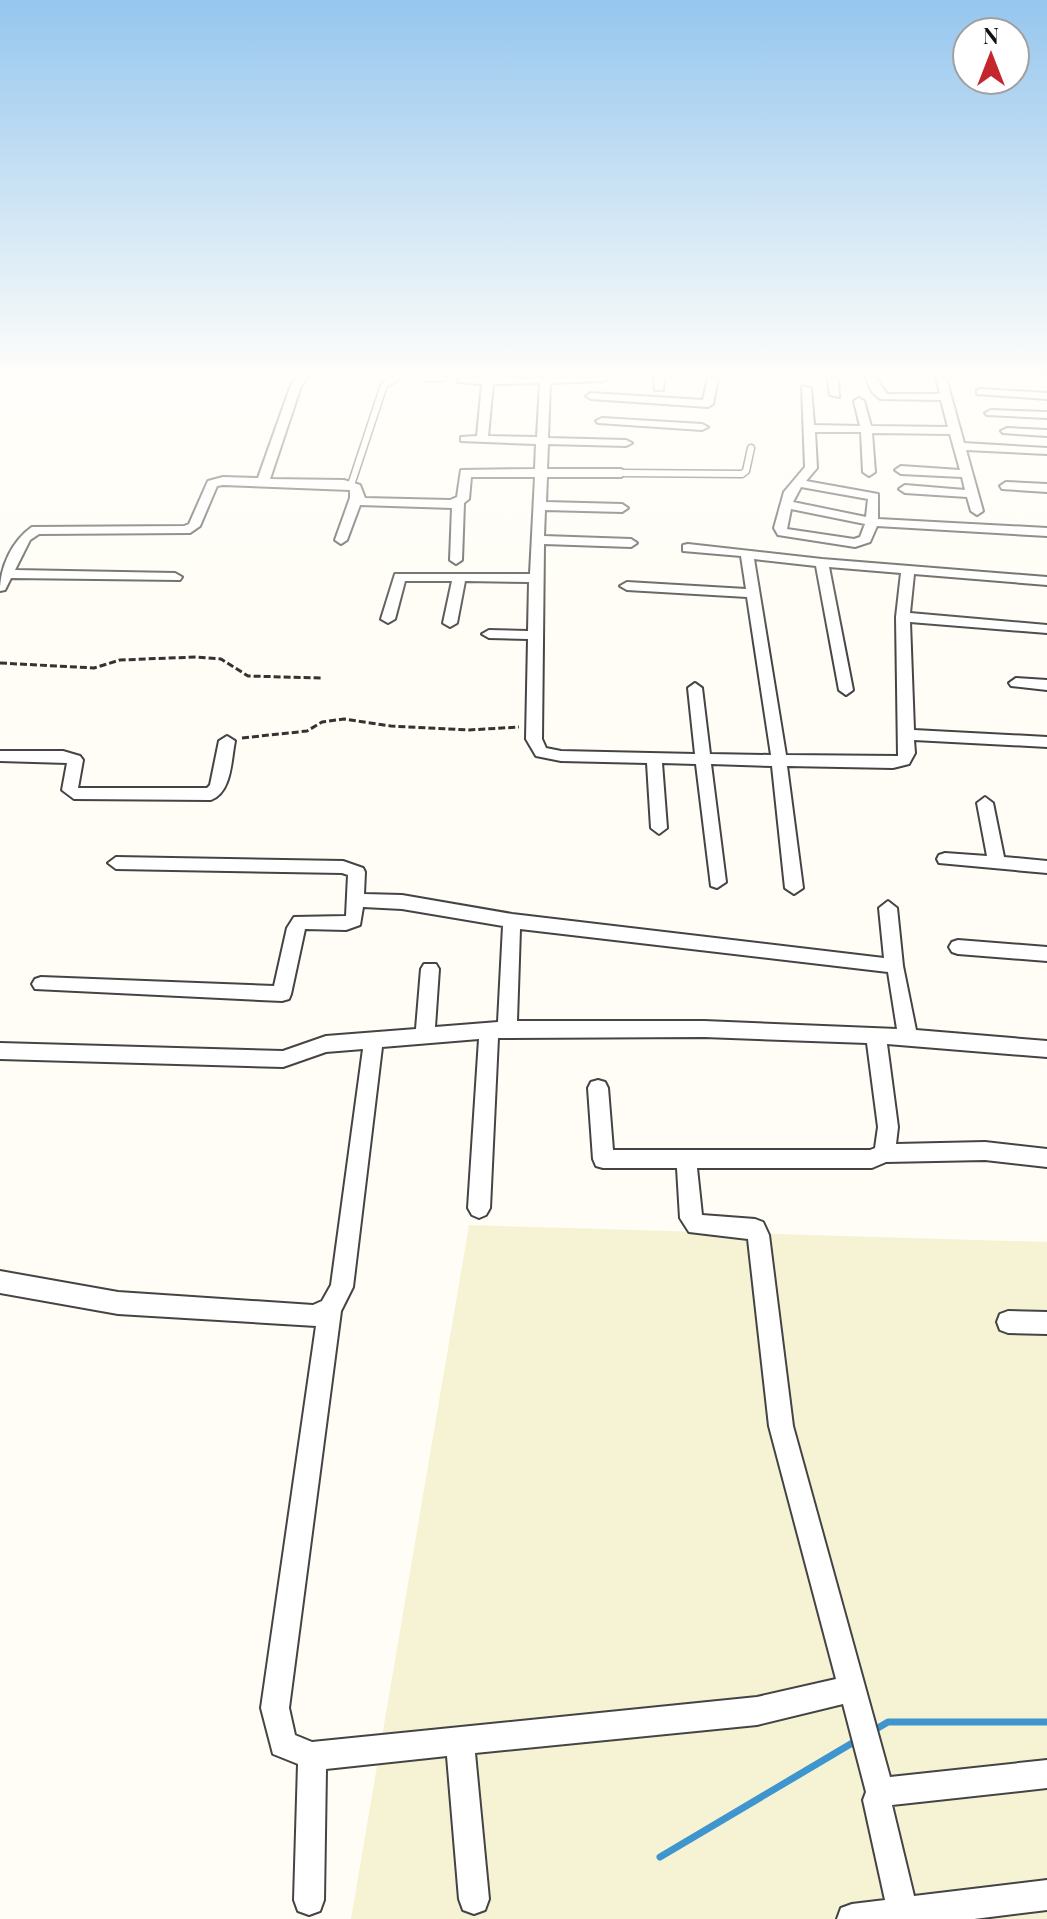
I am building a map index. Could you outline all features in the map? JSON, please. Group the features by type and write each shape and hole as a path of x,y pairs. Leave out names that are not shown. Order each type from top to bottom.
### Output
{"street":[{"path":"263,482 268,468"},
{"path":"543,468 536,578 534,726 534,739 541,752 561,756 893,763 904,760 907,735 903,617 908,569"},
{"path":"797,483 874,497 872,522 866,539 855,543 782,532 780,528 786,504 797,483 811,468"},
{"path":"869,468 869,472"},
{"path":"967,468 977,511"},
{"path":"901,470 969,474"},
{"path":"456,560 458,504 463,499 465,473 621,473"},
{"path":"0,587 25,538 36,530 186,530 194,526 212,484 223,481 353,492 368,503 458,504"},
{"path":"1006,486 1047,488"},
{"path":"905,489 973,494"},
{"path":"341,540 353,492"},
{"path":"786,504 872,522 1047,532"},
{"path":"541,506 622,508"},
{"path":"539,540 631,543"},
{"path":"688,548 822,563 1047,581"},
{"path":"747,553 779,760 794,888"},
{"path":"822,563 846,690"},
{"path":"7,574 175,577"},
{"path":"450,623 459,577"},
{"path":"388,619 397,578 536,578"},
{"path":"627,586 753,593"},
{"path":"903,617 1047,629"},
{"path":"489,634 535,635"},
{"path":"1016,683 1047,685"},
{"path":"695,688 717,882"},
{"path":"907,735 1047,742"},
{"path":"0,756 63,756 75,760 70,790 74,793 211,794 217,791 227,741"},
{"path":"654,758 659,828"},
{"path":"985,803 997,863"},
{"path":"945,859 1047,867"},
{"path":"41,984 282,994 296,928 300,922 346,923 354,920 357,872 343,867 116,863"},
{"path":"356,900 402,902 512,921 894,966"},
{"path":"888,908 894,966 908,1039"},
{"path":"479,1208 512,921"},
{"path":"958,947 1047,954"},
{"path":"425,1034 430,969"},
{"path":"0,1051 283,1059 326,1044 498,1029 704,1029 876,1035 1047,1049"},
{"path":"876,1035 888,1127 884,1153"},
{"path":"374,1038 342,1287 330,1309 275,1708 283,1744 312,1756 757,1711 853,1688"},
{"path":"598,1088 603,1159 872,1159 884,1153 985,1151 1047,1158"},
{"path":"686,1158 691,1218 697,1225 755,1229 758,1235 781,1426 880,1792 877,1800 903,1913"},
{"path":"0,1282 118,1303 313,1316 330,1309"},
{"path":"1008,1322 1047,1323"},
{"path":"460,1740 474,1899"},
{"path":"309,1900 312,1756"},
{"path":"880,1792 1047,1774"},
{"path":"852,1919 1047,1895"}],"lane":[{"path":"353,492 360,468"},
{"path":"621,473 742,474 747,468"}],"path":[{"path":"0,663 94,668 120,660 196,657 221,659 248,676 322,678"},
{"path":"227,741 307,731 322,722 344,719 391,726 469,730 534,726"}],"shaded area":[{"path":"469,1225 1047,1242 1047,1919 351,1919"}],"waterway":[{"path":"871,1732 888,1722 1047,1722"},
{"path":"660,1857 859,1739"}]}
